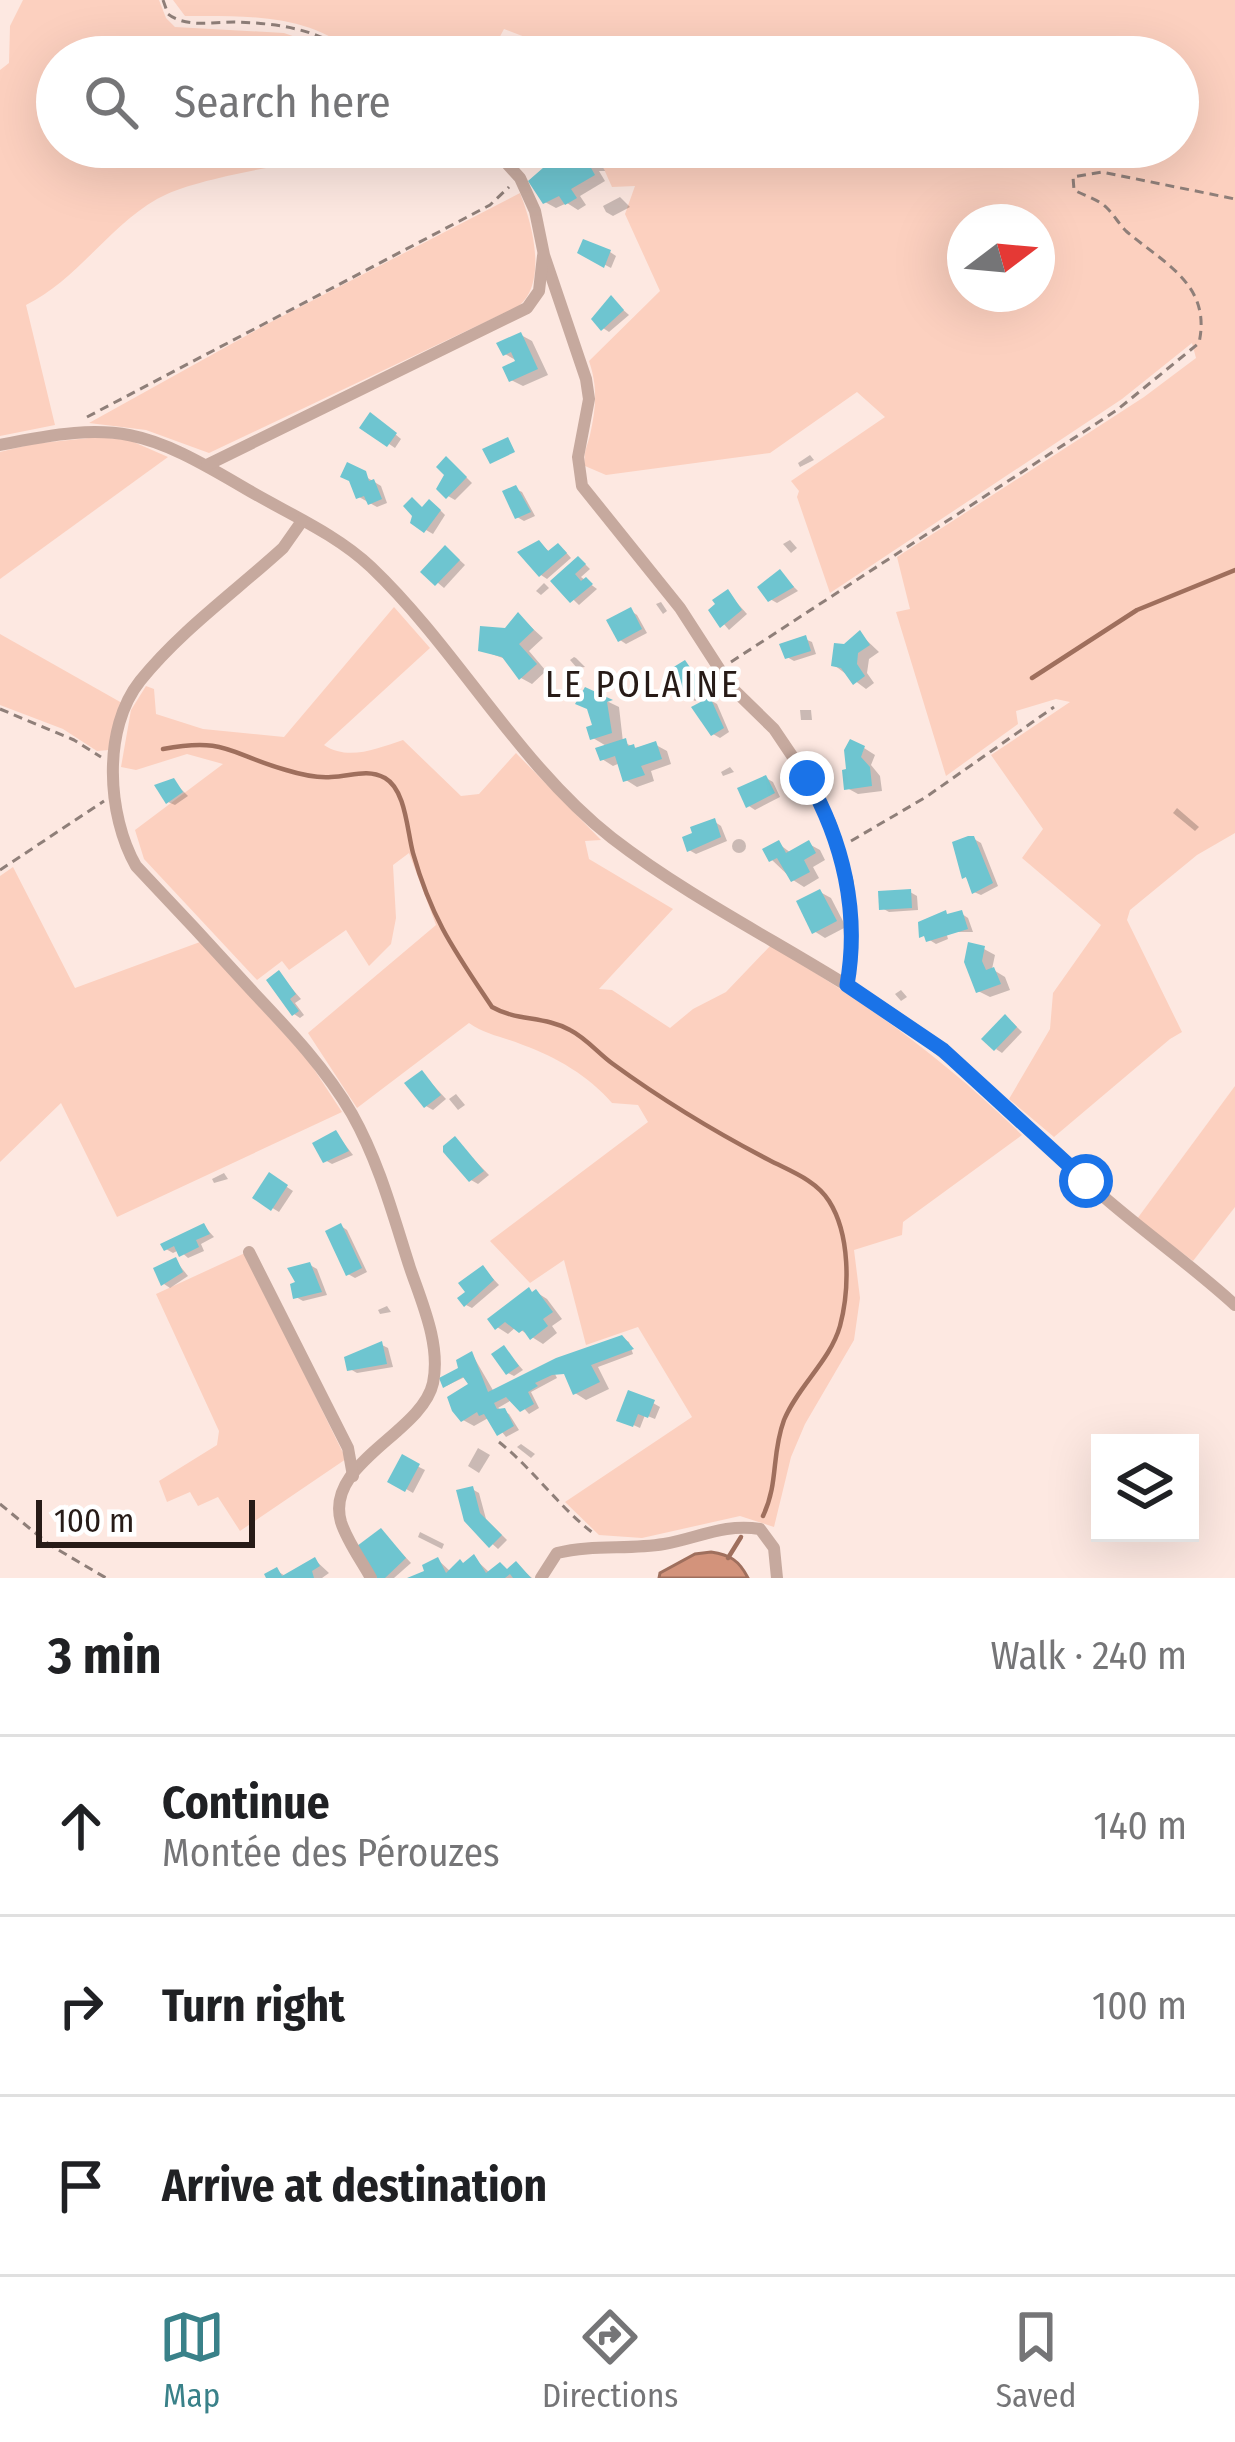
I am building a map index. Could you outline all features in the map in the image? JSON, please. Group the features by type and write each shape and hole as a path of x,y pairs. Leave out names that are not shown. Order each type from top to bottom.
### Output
{"street":[{"path":"511,168 535,211 544,255 589,390 578,457 582,486 688,619 731,687 758,710 793,755 820,800 848,883 851,965 847,985"},
{"path":"207,465 527,308 539,291 544,255"},
{"path":"0,445 72,430 163,442 339,542 388,585 527,751 608,835 943,1050 1120,1211 1235,1304"},
{"path":"302,521 283,548 137,684 123,716 112,764 125,846 136,866 315,1060 351,1112 376,1166 429,1329 434,1378 429,1397 416,1416 370,1454 343,1494 339,1516 371,1578"},
{"path":"249,1252 348,1448 353,1476"},
{"path":"348,1448 370,1454"},
{"path":"541,1578 557,1553 608,1545 668,1544 736,1525 760,1529 774,1548 777,1578"}],"path":[{"path":"163,0 168,14 182,22 262,23 316,36"},
{"path":"719,670 1117,410 1199,343 1200,314 1186,280 1172,264 1124,230 1102,203 1074,190 1073,177 1115,174 1235,200"},
{"path":"72,430 78,422 251,328 490,205 520,178"},
{"path":"839,847 911,807 1054,707"},
{"path":"0,710 74,740 112,764"},
{"path":"0,870 115,793"},
{"path":"499,1442 526,1464 568,1513 608,1545"},
{"path":"0,1504 50,1545 106,1578"}],"shaded area":[{"path":"23,0 159,0 175,27 293,36 36,36 36,168 267,168 195,184 157,199 61,282 26,305 55,425 0,436 0,70 9,63 10,26"},
{"path":"173,0 1235,0 1235,833 1197,855 1130,910 1127,920 1182,1032 1054,1137 1009,1099 1050,1029 1053,993 1101,925 1022,858 1043,829 991,755 1070,702 1056,699 1016,711 1018,724 946,776 896,612 910,609 897,557 1144,397 1196,358 1192,343 1122,399 830,593 797,497 799,491 791,481 885,417 857,392 770,453 606,475 585,466 595,398 589,361 660,291 625,214 635,186 612,187 603,168 1199,168 1199,36 522,36 504,29 500,36 327,36 277,20 185,16"},
{"path":"520,193 533,235 535,267 528,295 519,306 209,453 146,430 89,423 269,323"},
{"path":"98,437 129,440 168,457 0,579 0,452"},
{"path":"394,607 430,648 324,745 352,753 403,740 461,796 479,794 516,753 601,840 585,841 589,859 673,909 599,989 612,990 670,1028 726,992 771,945 902,1032 1022,1135 903,1222 902,1235 854,1250 860,1298 854,1340 805,1424 791,1457 774,1527 740,1516 642,1538 599,1535 565,1502 692,1417 638,1327 586,1345 564,1260 530,1283 490,1241 648,1122 638,1105 612,1103 560,1062 469,1023 357,1108 308,1033 436,925 409,853 393,865 396,918 391,944 369,966 346,930 289,970 282,961 257,980 144,859 135,830 223,764 187,754 136,770 121,767 131,710 146,686 154,689 156,714 203,729 284,737"},
{"path":"0,634 122,703 109,750 97,751 63,729 0,705"},
{"path":"13,867 75,988 200,942 308,1060 342,1112 117,1217 61,1103 0,1162 0,876"},
{"path":"1235,1086 1235,1207 1193,1261 1137,1219"},
{"path":"245,1253 346,1459 240,1531 218,1497 198,1506 190,1492 167,1502 159,1481 217,1445 219,1431 156,1294"},
{"path":"711,1552 733,1559 748,1578 659,1578 660,1573 695,1554"}],"building":[{"path":"543,168 591,168 595,175 571,189 577,198 565,205 559,196 543,204 528,181"},
{"path":"583,239 611,250 604,268 577,253"},
{"path":"611,295 624,310 601,331 591,319"},
{"path":"521,332 538,369 509,382 502,367 515,361 511,352 503,356 496,343"},
{"path":"370,412 397,433 387,447 359,428"},
{"path":"508,437 515,452 490,464 482,449"},
{"path":"446,456 467,477 446,499 436,489 444,475 436,467"},
{"path":"347,462 366,471 369,481 374,479 382,499 368,505 364,496 356,499 349,481 340,477"},
{"path":"516,485 531,512 515,519 502,491"},
{"path":"412,497 422,507 429,499 441,510 424,533 410,523 412,516 403,506"},
{"path":"539,540 548,551 558,543 567,553 539,577 517,552"},
{"path":"445,545 460,560 435,586 420,572"},
{"path":"578,556 586,564 575,574 593,584 570,603 550,581"},
{"path":"780,569 794,587 768,602 757,587"},
{"path":"728,589 742,610 720,628 708,610 715,604 712,600"},
{"path":"631,607 642,629 618,642 606,620"},
{"path":"518,612 534,630 519,644 537,664 519,680 502,657 478,651 480,626 505,628"},
{"path":"860,630 870,645 858,653 857,664 865,676 853,685 841,668 831,666 834,643 844,644"},
{"path":"806,635 811,651 785,659 779,644"},
{"path":"685,660 705,689 686,700 672,668"},
{"path":"585,687 613,700 607,702 612,733 590,740 587,709 575,704"},
{"path":"710,697 724,728 711,736 691,707"},
{"path":"626,738 628,746 635,748 656,741 662,759 641,766 645,775 623,782 615,756 600,761 595,748"},
{"path":"850,739 865,746 861,757 870,767 872,786 844,790 844,750"},
{"path":"766,775 775,793 746,808 737,788"},
{"path":"174,778 183,792 166,804 154,785"},
{"path":"715,818 721,837 687,852 682,837 692,833 690,827"},
{"path":"974,836 993,883 972,894 966,877 962,879 952,842"},
{"path":"779,840 786,853 809,840 816,853 804,860 810,872 791,882 777,858 769,862 762,849"},
{"path":"820,889 837,921 812,934 796,901"},
{"path":"911,889 912,908 879,910 878,891"},
{"path":"946,910 947,914 962,910 968,929 926,942 924,936 919,938 918,922"},
{"path":"968,942 985,946 982,961 986,970 994,967 1001,984 976,993 964,962"},
{"path":"279,970 296,994 290,999 299,1011 292,1016 266,980"},
{"path":"1005,1014 1017,1027 994,1051 981,1039"},
{"path":"422,1070 441,1095 424,1108 404,1083"},
{"path":"336,1130 349,1151 323,1163 312,1143"},
{"path":"455,1136 484,1171 469,1182 443,1152"},
{"path":"269,1172 288,1185 271,1211 252,1198"},
{"path":"204,1223 210,1234 196,1240 199,1247 179,1257 174,1246 164,1251 160,1244"},
{"path":"341,1223 362,1268 346,1276 325,1231"},
{"path":"176,1257 183,1272 161,1286 153,1268"},
{"path":"310,1262 322,1292 293,1299 290,1284 295,1282 287,1268"},
{"path":"483,1265 494,1280 464,1307 457,1298 465,1292 458,1283"},
{"path":"529,1287 532,1292 536,1289 553,1312 543,1319 548,1326 530,1340 523,1330 519,1333 505,1322 495,1330 487,1319"},
{"path":"622,1335 634,1349 591,1365 600,1382 573,1395 564,1374 552,1375 535,1383 538,1386 528,1392 534,1404 520,1412 506,1397 494,1403 497,1409 505,1408 514,1426 497,1436 484,1414 477,1412 461,1422 452,1411 447,1397 468,1384 463,1377 443,1388 439,1378 458,1368 456,1360 472,1351 488,1392 556,1358"},
{"path":"382,1341 387,1364 347,1371 344,1357"},
{"path":"504,1345 519,1366 506,1375 491,1354"},
{"path":"628,1390 655,1400 648,1418 638,1414 633,1427 616,1421"},
{"path":"402,1454 420,1464 405,1492 387,1482"},
{"path":"473,1486 480,1513 502,1535 489,1548 464,1521 456,1490"},
{"path":"381,1528 406,1558 385,1578 377,1578 357,1546"},
{"path":"474,1554 486,1573 500,1562 507,1569 516,1561 531,1578 510,1574 505,1578 407,1578 424,1571 422,1565 438,1557 446,1573 460,1559 463,1563"},
{"path":"315,1557 320,1566 312,1571 314,1578 266,1578 264,1574 277,1567 282,1576"}],"waterway":[{"path":"1032,678 1137,610 1235,570"},
{"path":"163,749 215,746 308,775 365,773 385,778 402,801 420,877 436,916 492,1007 570,1030 670,1103 824,1194 836,1214 844,1245 843,1311 829,1351 784,1420 763,1516"},
{"path":"728,1558 741,1537"}],"district":[{"name":"LE POLAINE","path":"643,684"}],"route":[{"path":"807,778 839,847 848,883 851,965 847,985 943,1050 1086,1181"}]}
